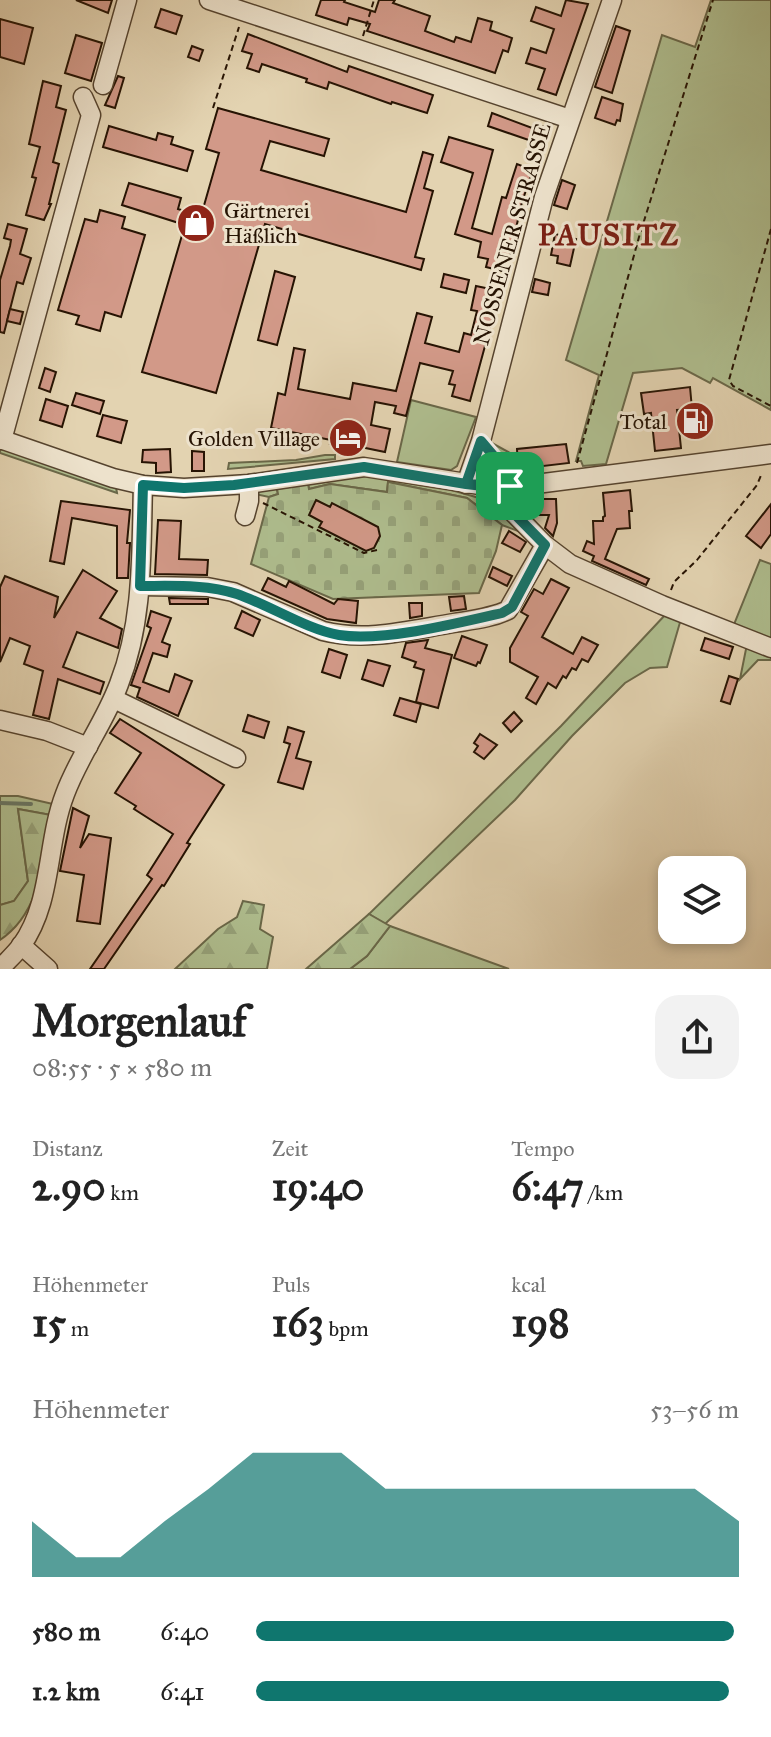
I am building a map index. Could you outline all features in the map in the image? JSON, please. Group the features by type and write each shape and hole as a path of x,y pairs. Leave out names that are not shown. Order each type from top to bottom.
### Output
{"street":[{"path":"103,85 127,0"},
{"path":"209,0 570,119"},
{"name":"NOSSENER STRASSE","path":"466,484 481,441 544,197 612,0"},
{"path":"83,97 91,115 1,440 81,468 143,485 184,488 248,500 364,467 466,484 501,486 574,480 765,455"},
{"path":"0,969 21,945 36,917 64,795 114,699 135,633 140,586 143,485"},
{"path":"501,486 496,495 545,545 570,564 771,648"},
{"path":"140,586 207,587 233,592 338,635 373,636 434,627 508,610 545,545"},
{"path":"114,699 236,758"},
{"path":"0,720 47,731 88,747"},
{"path":"21,945 48,969"}],"path":[{"path":"359,48 374,0"},
{"path":"574,480 639,237 713,0"},
{"path":"213,108 244,11"},
{"path":"771,229 729,380 733,386 771,406"},
{"path":"481,441 509,474 501,486"},
{"path":"345,453 354,446"},
{"path":"662,605 674,582 697,560 757,485 765,455"},
{"path":"248,500 267,504 364,553 377,550"}],"green space":[{"path":"711,0 771,0 771,410 713,378 710,383 682,368 633,373 606,464 583,466 581,461 576,461 599,375 566,360 662,35 695,47"},
{"path":"411,400 476,417 457,466 451,470 397,462"},
{"path":"490,442 512,454 508,475 480,474"},
{"path":"0,446 116,487 117,493 0,453"},
{"path":"335,455 335,459 228,469 229,463 296,460"},
{"path":"369,476 441,487 486,500 484,505 494,510 497,505 529,535 502,525 467,498 388,482 387,492 330,484 309,489 308,484 277,490 278,494 269,497 255,494 329,478"},
{"path":"388,482 467,498 502,525 496,551 479,593 333,599 251,564 269,497 278,494 277,489 308,484 309,489 330,484 387,492"},
{"path":"760,560 771,564 771,641 733,627"},
{"path":"666,614 681,619 667,667 650,668 625,683 515,800 385,924 369,914 561,726"},
{"path":"747,644 771,653 771,660 758,660 740,679"},
{"path":"0,796 18,796 53,804 51,815 18,809 28,881 14,901 0,905"},
{"path":"18,809 51,815 42,867 32,900 14,929 0,940 0,905 14,901 28,881"},
{"path":"243,901 264,905 260,929 273,937 267,969 175,969 218,929 237,917"},
{"path":"369,914 390,926 367,956 350,969 306,969"},
{"path":"390,926 509,969 350,969 367,956"}],"building":[{"path":"76,0 112,0 108,13"},
{"path":"321,0 345,0 375,12 379,0 395,0 393,3 430,16 425,31 454,42 456,37 471,42 478,18 492,22 490,30 512,38 508,52 503,50 495,73 367,31 370,24 349,18 347,25 316,15"},
{"path":"566,0 588,4 556,95 538,89 545,69 526,63 531,48 546,53 554,29 531,21 536,7 561,16"},
{"path":"161,9 182,16 176,34 155,27"},
{"path":"0,19 33,28 24,64 0,57"},
{"path":"616,26 630,31 612,93 595,87"},
{"path":"248,34 347,72 349,66 433,95 427,113 329,82 327,89 262,64 259,72 247,68 252,54 242,51"},
{"path":"76,35 102,43 91,81 65,73"},
{"path":"192,46 203,50 199,61 188,57"},
{"path":"118,76 124,78 115,108 105,105"},
{"path":"43,81 61,86 56,107 66,110 53,162 59,164 51,204 44,220 26,215 40,147 29,144"},
{"path":"602,97 623,104 620,121 617,120 615,125 595,118"},
{"path":"218,108 329,139 324,156 270,141 261,170 406,212 423,152 433,155 424,188 433,191 415,257 424,259 421,270 265,224 216,393 142,372 185,225 122,205 129,183 181,198 178,209 201,216 219,153 206,149"},
{"path":"492,113 532,128 534,124 548,128 543,145 488,126"},
{"path":"109,126 156,140 158,133 173,137 171,144 193,151 187,171 103,147"},
{"path":"449,137 493,150 472,228 492,234 502,197 506,198 517,164 533,170 522,202 506,272 486,267 488,259 478,257 481,242 455,234 473,173 441,162"},
{"path":"562,180 575,185 567,209 554,205"},
{"path":"100,210 125,217 122,228 145,235 121,317 105,312 100,331 76,324 79,316 58,310 85,219 97,222"},
{"path":"8,224 27,229 20,254 31,258 23,284 17,282 4,333 0,332 0,280 11,240 4,238"},
{"path":"555,234 576,239 570,266 557,263 558,256 551,255"},
{"path":"275,271 295,277 277,345 258,340"},
{"path":"444,274 469,280 466,293 441,287"},
{"path":"535,279 550,283 548,295 532,292"},
{"path":"476,286 500,291 470,401 452,396 455,385 449,384 453,371 420,363 406,416 394,413 396,406 375,402 371,425 390,429 385,452 341,443 341,446 330,444 331,440 271,428 278,393 285,395 294,348 305,350 298,389 350,399 353,383 396,391 417,313 432,317 425,343 459,352 464,333 471,335 477,311 471,310"},
{"path":"10,309 23,312 20,324 7,321"},
{"path":"45,368 56,372 50,392 39,388"},
{"path":"690,387 692,409 677,410 681,448 655,451 651,413 644,414 641,393"},
{"path":"76,393 104,401 100,414 72,405"},
{"path":"46,399 68,406 62,427 40,420"},
{"path":"103,415 127,421 121,443 97,436"},
{"path":"566,444 569,463 518,469 517,449"},
{"path":"170,449 171,472 156,473 156,463 142,462 143,450"},
{"path":"192,451 204,452 204,471 192,471"},
{"path":"630,490 630,528 617,529 605,559 649,579 646,585 592,561 594,556 583,551 587,541 594,544 593,521 603,521 605,516 603,493"},
{"path":"534,499 556,499 557,523 553,536 545,528 549,515 534,515"},
{"path":"316,500 330,507 332,503 378,527 380,536 374,548 366,551 319,527 322,522 309,515"},
{"path":"61,501 130,510 128,578 117,578 117,526 72,518 64,564 50,561"},
{"path":"771,504 771,534 761,548 746,536"},
{"path":"158,520 181,521 179,559 208,560 207,575 155,574"},
{"path":"509,531 526,542 520,552 502,543"},
{"path":"493,567 512,576 507,586 489,577"},
{"path":"83,570 117,591 100,618 122,629 118,648 77,632 63,667 104,682 100,694 58,679 49,719 33,715 43,671 24,664 30,646 10,638 0,662 0,587 5,576 58,597 54,618"},
{"path":"268,578 286,587 289,581 334,604 338,599 358,601 356,623 327,619 262,590"},
{"path":"551,579 569,588 542,637 573,654 582,637 598,645 588,662 582,659 576,670 572,668 566,678 563,676 556,688 548,683 536,704 526,698 538,677 510,662 510,648 528,616 521,612 534,589 543,594"},
{"path":"464,596 466,609 451,611 449,597"},
{"path":"169,598 208,599 208,604 170,604"},
{"path":"409,603 422,603 422,616 410,618"},
{"path":"151,611 171,618 162,642 170,645 167,657 153,653 143,682 169,692 175,674 192,681 178,716 137,697 140,688 131,685 151,628 147,626"},
{"path":"242,611 260,620 253,636 235,628"},
{"path":"462,636 487,645 476,666 454,658"},
{"path":"705,638 733,647 729,659 701,650"},
{"path":"428,640 425,648 452,655 438,708 416,702 424,670 414,667 416,662 402,657 406,643"},
{"path":"329,649 347,655 340,678 322,672"},
{"path":"368,660 390,666 383,686 362,679"},
{"path":"729,676 738,679 730,704 721,701"},
{"path":"400,698 421,704 416,722 394,715"},
{"path":"514,712 522,721 511,732 503,723"},
{"path":"248,715 269,722 264,738 243,731"},
{"path":"120,719 224,785 164,886 104,969 90,969 152,879 147,875 173,834 115,793 141,753 110,733"},
{"path":"288,727 304,732 296,758 311,762 303,789 278,782 290,744 284,742"},
{"path":"480,734 497,745 484,759 474,752 478,746 474,743"},
{"path":"73,808 89,816 80,848 89,834 111,838 100,924 77,921 84,875 60,871"}],"waterway":[{"path":"0,803 31,804"}],"place":[{"name":"Gärtnerei Häßlich","path":"196,223"},
{"name":"Total","path":"695,421"},
{"name":"Golden Village","path":"348,438"}],"district":[{"name":"PAUSITZ","path":"609,235"}],"route":[{"path":"510,486 466,484 364,467 249,484 184,488 143,485 140,586 207,587 233,592 338,635 373,636 502,613 512,607 545,545 496,495 492,487 466,484 481,441 509,474 510,486"}]}
